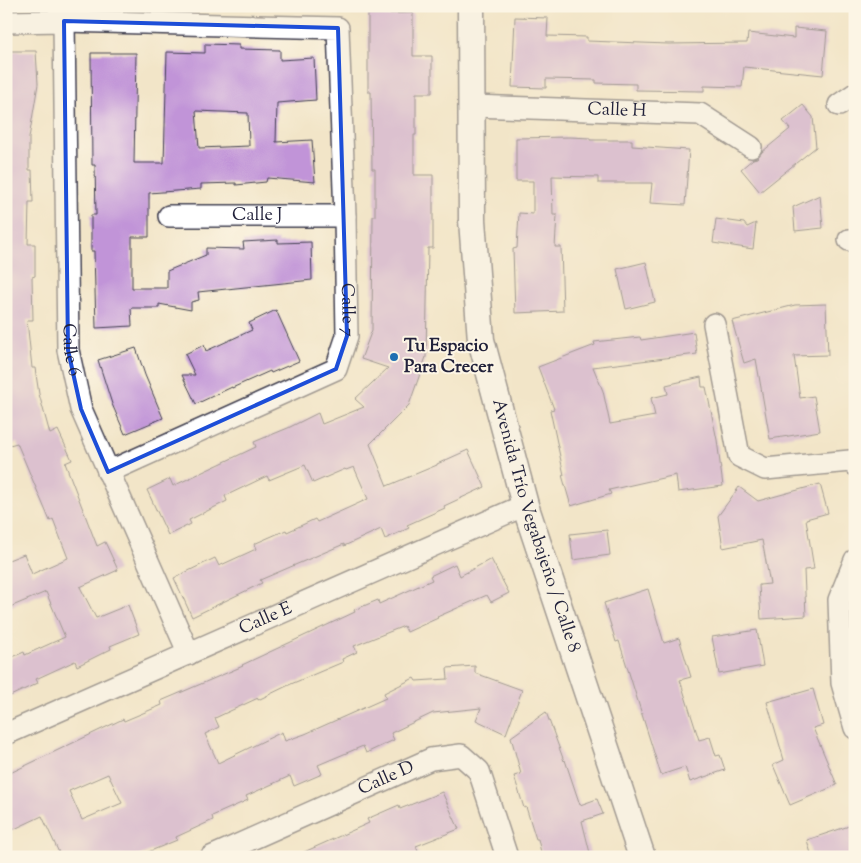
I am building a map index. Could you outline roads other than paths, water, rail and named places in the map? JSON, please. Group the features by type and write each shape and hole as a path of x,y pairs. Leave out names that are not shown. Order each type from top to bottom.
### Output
{"street":[{"name":"Avenida Trío Vegabajeño / Calle 8","path":"471,6 473,106 472,220 481,340 525,505 642,857"},
{"path":"6,22 64,21"},
{"name":"Calle 7","path":"64,21 338,28 345,216 346,336 336,368 108,472"},
{"name":"Calle 6","path":"64,21 68,350 81,409 189,654"},
{"name":"Calle H","path":"473,106 700,114 751,146"},
{"name":"Calle J","path":"169,216 345,216"},
{"path":"714,324 740,456 765,469 850,461 855,465"},
{"name":"Calle E","path":"6,734 525,505"},
{"path":"855,560 839,600 842,684 855,728"},
{"name":"Calle D","path":"211,857 431,759 461,755 479,771 507,857"}],"place":[{"name":"Tu Espacio Para Crecer","path":"394,357"}]}
